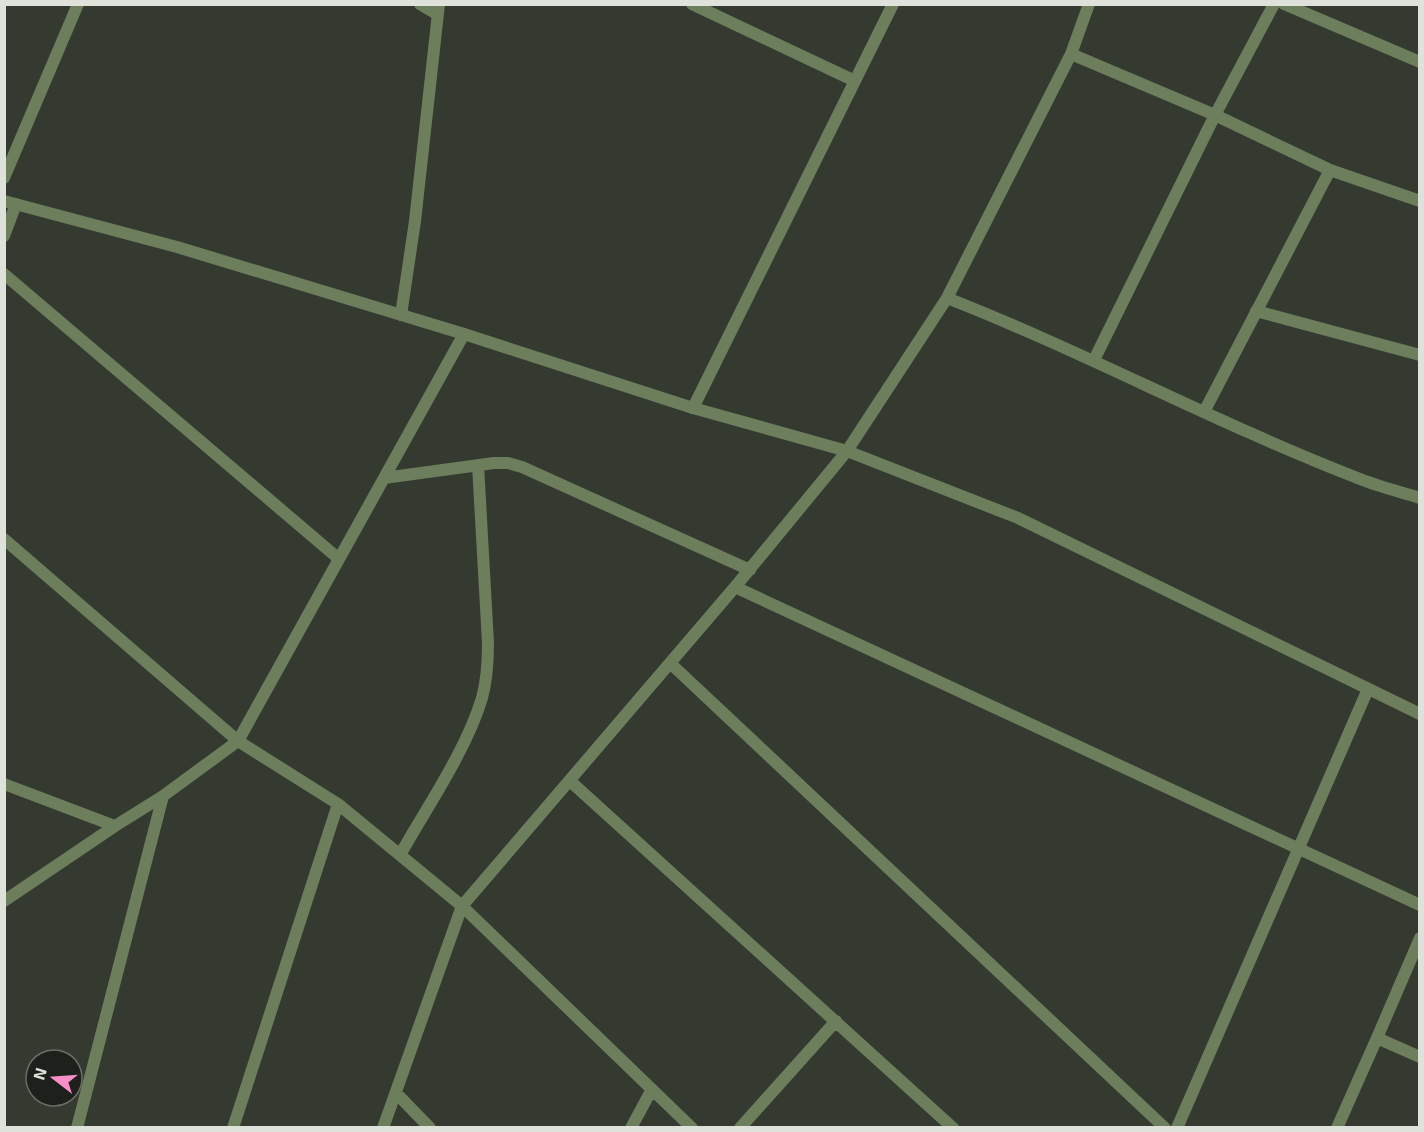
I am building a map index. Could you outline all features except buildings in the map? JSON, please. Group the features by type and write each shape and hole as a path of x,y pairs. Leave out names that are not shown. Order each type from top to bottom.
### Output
{"street":[{"path":"4,178 78,4"},
{"path":"401,315 415,221 438,9 420,4"},
{"path":"692,4 855,81"},
{"path":"693,408 893,4"},
{"path":"383,1128 462,906 750,570 847,451 947,298 1071,54 1089,4"},
{"path":"1094,360 1215,115 1274,4"},
{"path":"1284,4 1419,62"},
{"path":"1071,54 1215,115 1330,170 1419,201"},
{"path":"1204,412 1330,170"},
{"path":"4,236 10,202 177,247 464,334 693,408 847,451 1018,518 1419,714"},
{"path":"4,274 339,559"},
{"path":"947,298 1094,360 1204,412 1356,478 1419,498"},
{"path":"1256,311 1419,355"},
{"path":"4,901 163,796 238,741 464,334"},
{"path":"384,478 508,463 522,467 750,570"},
{"path":"400,855 469,729 482,699 488,672 478,465"},
{"path":"4,538 238,741 338,804 462,906 692,1128"},
{"path":"735,587 1419,905"},
{"path":"670,663 1165,1128"},
{"path":"1178,1128 1368,689"},
{"path":"570,781 953,1128"},
{"path":"4,784 115,826"},
{"path":"77,1128 163,796"},
{"path":"233,1128 338,804"},
{"path":"1338,1128 1419,938"},
{"path":"740,1128 836,1021"},
{"path":"1377,1038 1419,1057"},
{"path":"630,1128 652,1089"},
{"path":"396,1094 430,1128"}]}
